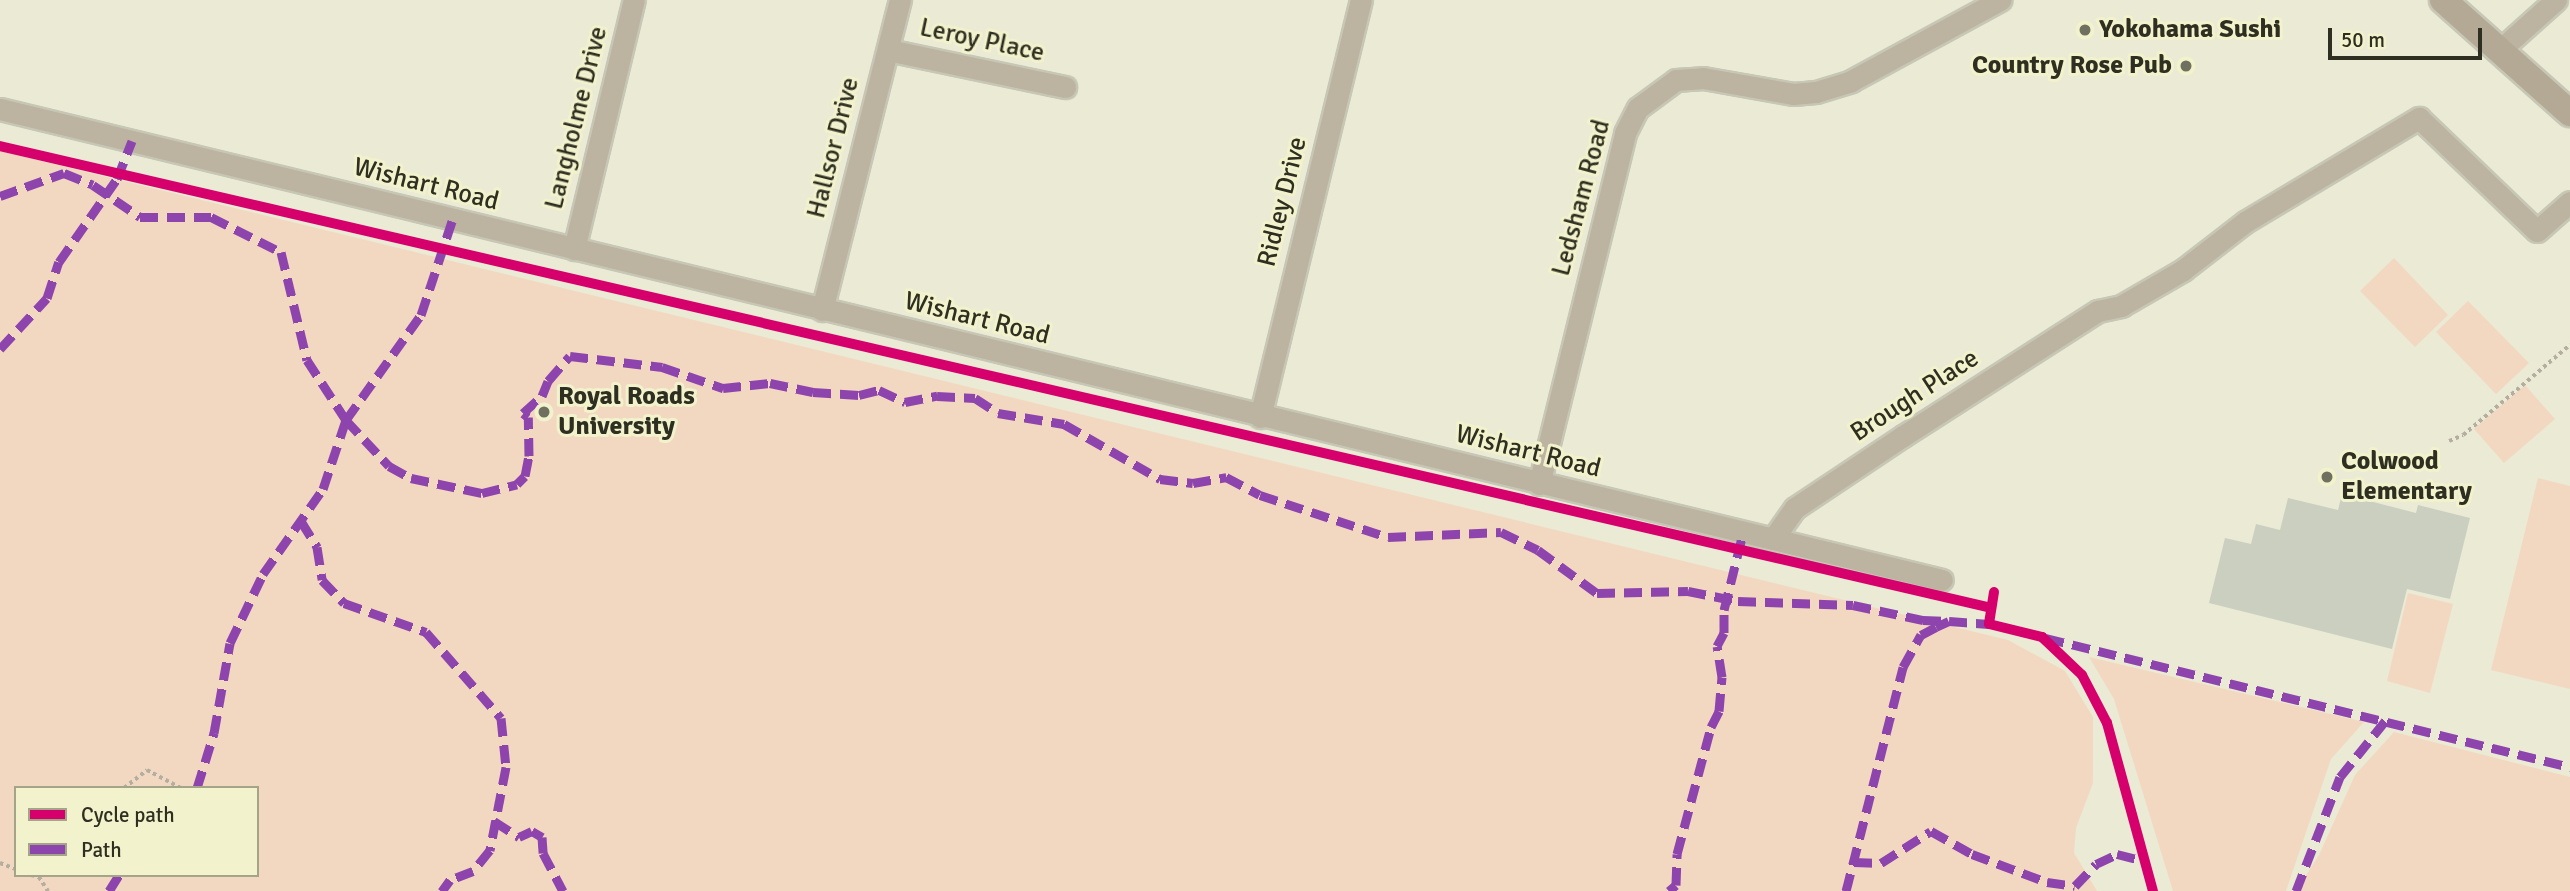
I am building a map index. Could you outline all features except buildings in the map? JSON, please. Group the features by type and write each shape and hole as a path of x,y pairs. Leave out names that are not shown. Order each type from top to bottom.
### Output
{"main road":[{"path":"2443,0 2570,113"}],"street":[{"name":"Langholme Drive","path":"574,249 634,0"},
{"name":"Hallsor Drive","path":"822,310 900,0"},
{"name":"Ridley Drive","path":"1260,417 1361,0"},
{"name":"Ledsham Road","path":"1539,484 1625,133 1638,108 1676,80 1703,78 1793,94 1816,92 1851,80 2000,0"},
{"path":"2500,50 2556,0"},
{"name":"Leroy Place","path":"888,50 1065,87"},
{"name":"Wishart Road","path":"0,109 1260,417 1942,580"},
{"name":"Brough Place","path":"1773,539 1795,508 2098,311 2121,306 2183,270 2245,222 2419,118 2537,231 2570,202"}],"path":[{"path":"2449,441 2463,435 2570,345"},
{"path":"127,786 148,770 177,786"},
{"path":"34,877 48,891"}],"shaded area":[{"name":"Royal Roads University","path":"0,151 2008,640 2065,671 2093,717 2093,783 2076,828 2074,853 2097,891 0,891"},
{"path":"2394,258 2448,315 2415,347 2360,291"},
{"path":"2468,301 2529,363 2496,394 2436,332"},
{"path":"2525,385 2555,419 2504,463 2474,429"},
{"path":"2538,478 2570,486 2570,689 2491,670"},
{"path":"2408,593 2453,604 2430,693 2387,681"},
{"path":"2089,657 2364,722 2331,759 2286,891 2173,891 2114,699"},
{"path":"2394,732 2570,777 2570,891 2296,891 2319,855 2355,775"}],"marked path":[{"path":"0,349 47,298 59,262 117,179 132,141"},
{"path":"0,196 64,173 93,185 140,217 211,217 281,252 307,360 346,420 389,466 411,478 482,493 517,484 525,476 529,456 528,417 523,413 542,396 548,381 570,356 662,367 723,388 770,383 813,392 859,395 879,390 905,402 937,396 975,398 998,413 1064,424 1160,479 1193,483 1226,477 1260,495 1388,537 1501,532 1538,550 1597,593 1688,591 1738,601 1853,605 1923,620 1949,621"},
{"path":"198,786 214,733 230,643 263,574 323,489 346,420 421,315 452,221"},
{"path":"301,521 317,547 322,580 344,603 426,632 501,718 506,767 490,850 473,871 450,880 442,891"},
{"path":"1669,891 1676,885 1677,854 1711,727 1719,711 1722,677 1717,646 1724,633 1724,610 1743,533"},
{"path":"1846,891 1903,667 1921,635 1936,627 1949,621 1989,624"},
{"path":"2046,638 2570,767"},
{"path":"2296,891 2340,777 2386,720"},
{"path":"494,821 519,837 532,831 542,837 543,853 563,891"},
{"path":"1854,862 1881,863 1931,831 1972,854 2047,882 2075,886 2096,864 2117,854 2145,861"},
{"path":"109,891 118,877"}],"cycle path":[{"path":"0,146 1991,608"},
{"path":"1994,592 1989,624 2042,637 2082,675 2107,723 2153,891"}],"place":[{"name":"Yokohama Sushi","path":"2085,30"},
{"name":"Country Rose Pub","path":"2186,66"},
{"name":"Royal Roads University","path":"544,412"},
{"name":"Colwood Elementary","path":"2327,477"}]}
